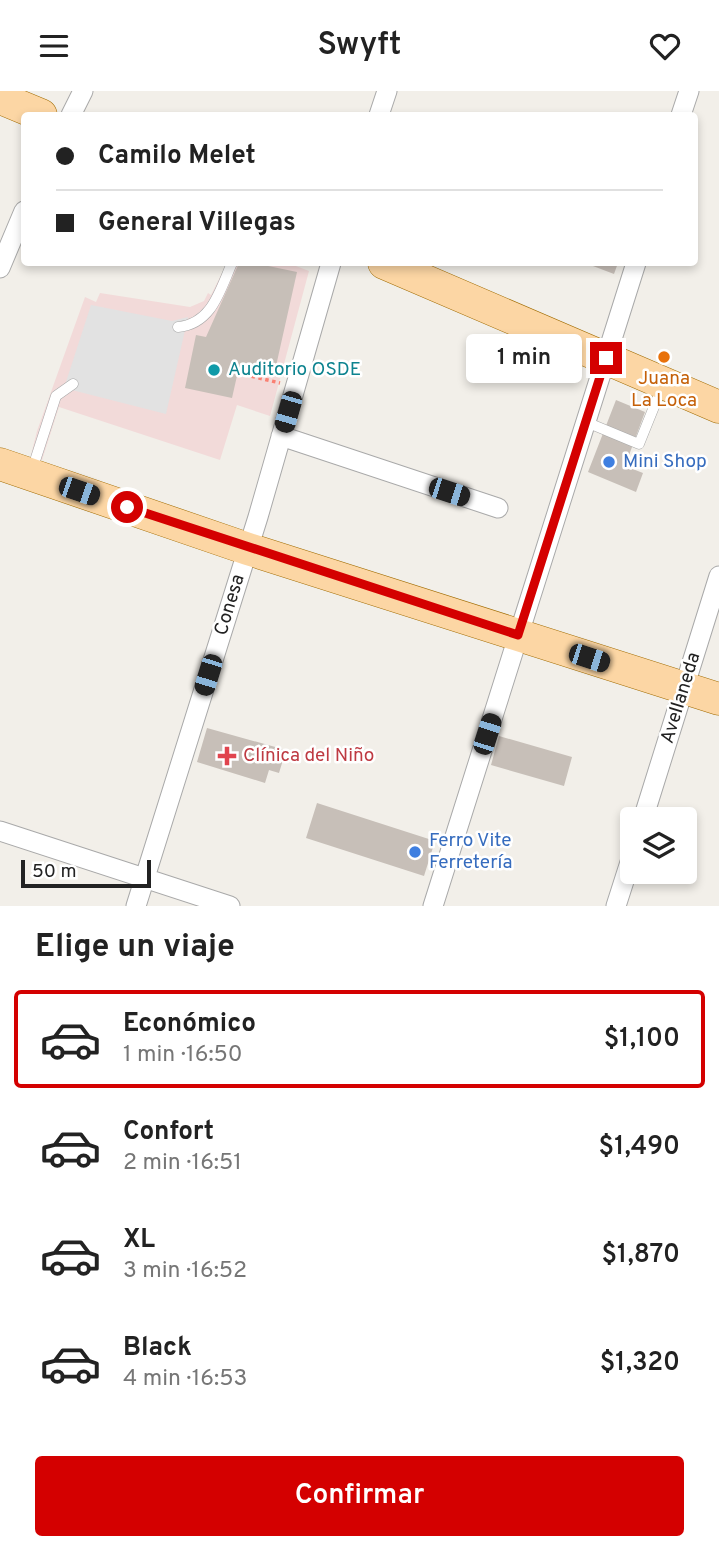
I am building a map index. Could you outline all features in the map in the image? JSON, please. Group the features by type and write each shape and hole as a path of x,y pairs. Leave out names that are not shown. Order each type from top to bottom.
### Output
{"main road":[{"path":"0,98 34,112"},
{"path":"391,266 719,407"},
{"path":"0,464 248,549 719,699"}],"street":[{"path":"72,112 83,91"},
{"path":"380,112 387,91"},
{"path":"682,112 689,91"},
{"path":"0,268 21,218"},
{"name":"Conesa","path":"135,906 248,549 330,266"},
{"path":"433,906 635,266"},
{"path":"281,436 498,508"},
{"name":"Avellaneda","path":"647,807 719,576"},
{"path":"0,831 230,906"},
{"path":"616,906 623,884"}],"lane":[{"path":"178,327 195,324 204,317 230,266"},
{"path":"586,422 639,444 664,383"},
{"path":"31,474 55,396 73,384"}],"path":[{"path":"237,373 282,383"}],"shaded area":[{"path":"226,266 296,266 309,271 270,416 237,405 220,460 59,407 42,460 31,455 85,297 96,302 100,293 190,307 204,301 208,293 211,295"},
{"path":"91,305 172,321 188,317 166,414 64,388"}],"building":[{"path":"238,266 268,266 297,272 274,375 239,367 232,398 185,388 196,335 206,337"},
{"path":"593,266 617,266 614,274"},
{"path":"616,400 645,412 625,466 643,473 636,492 588,472"},
{"path":"207,728 286,750 279,773 269,770 265,783 197,762"},
{"path":"499,736 572,757 564,786 491,765"},
{"path":"317,803 435,841 424,876 306,838"}],"place":[{"name":"Juana La Loca","path":"664,357"},
{"name":"Auditorio OSDE","path":"214,370"},
{"name":"Mini Shop","path":"609,462"},
{"name":"Clínica del Niño","path":"227,756"},
{"name":"Ferro Vite Ferretería","path":"415,852"}],"route":[{"path":"127,507 248,549 518,635 606,358"}]}
